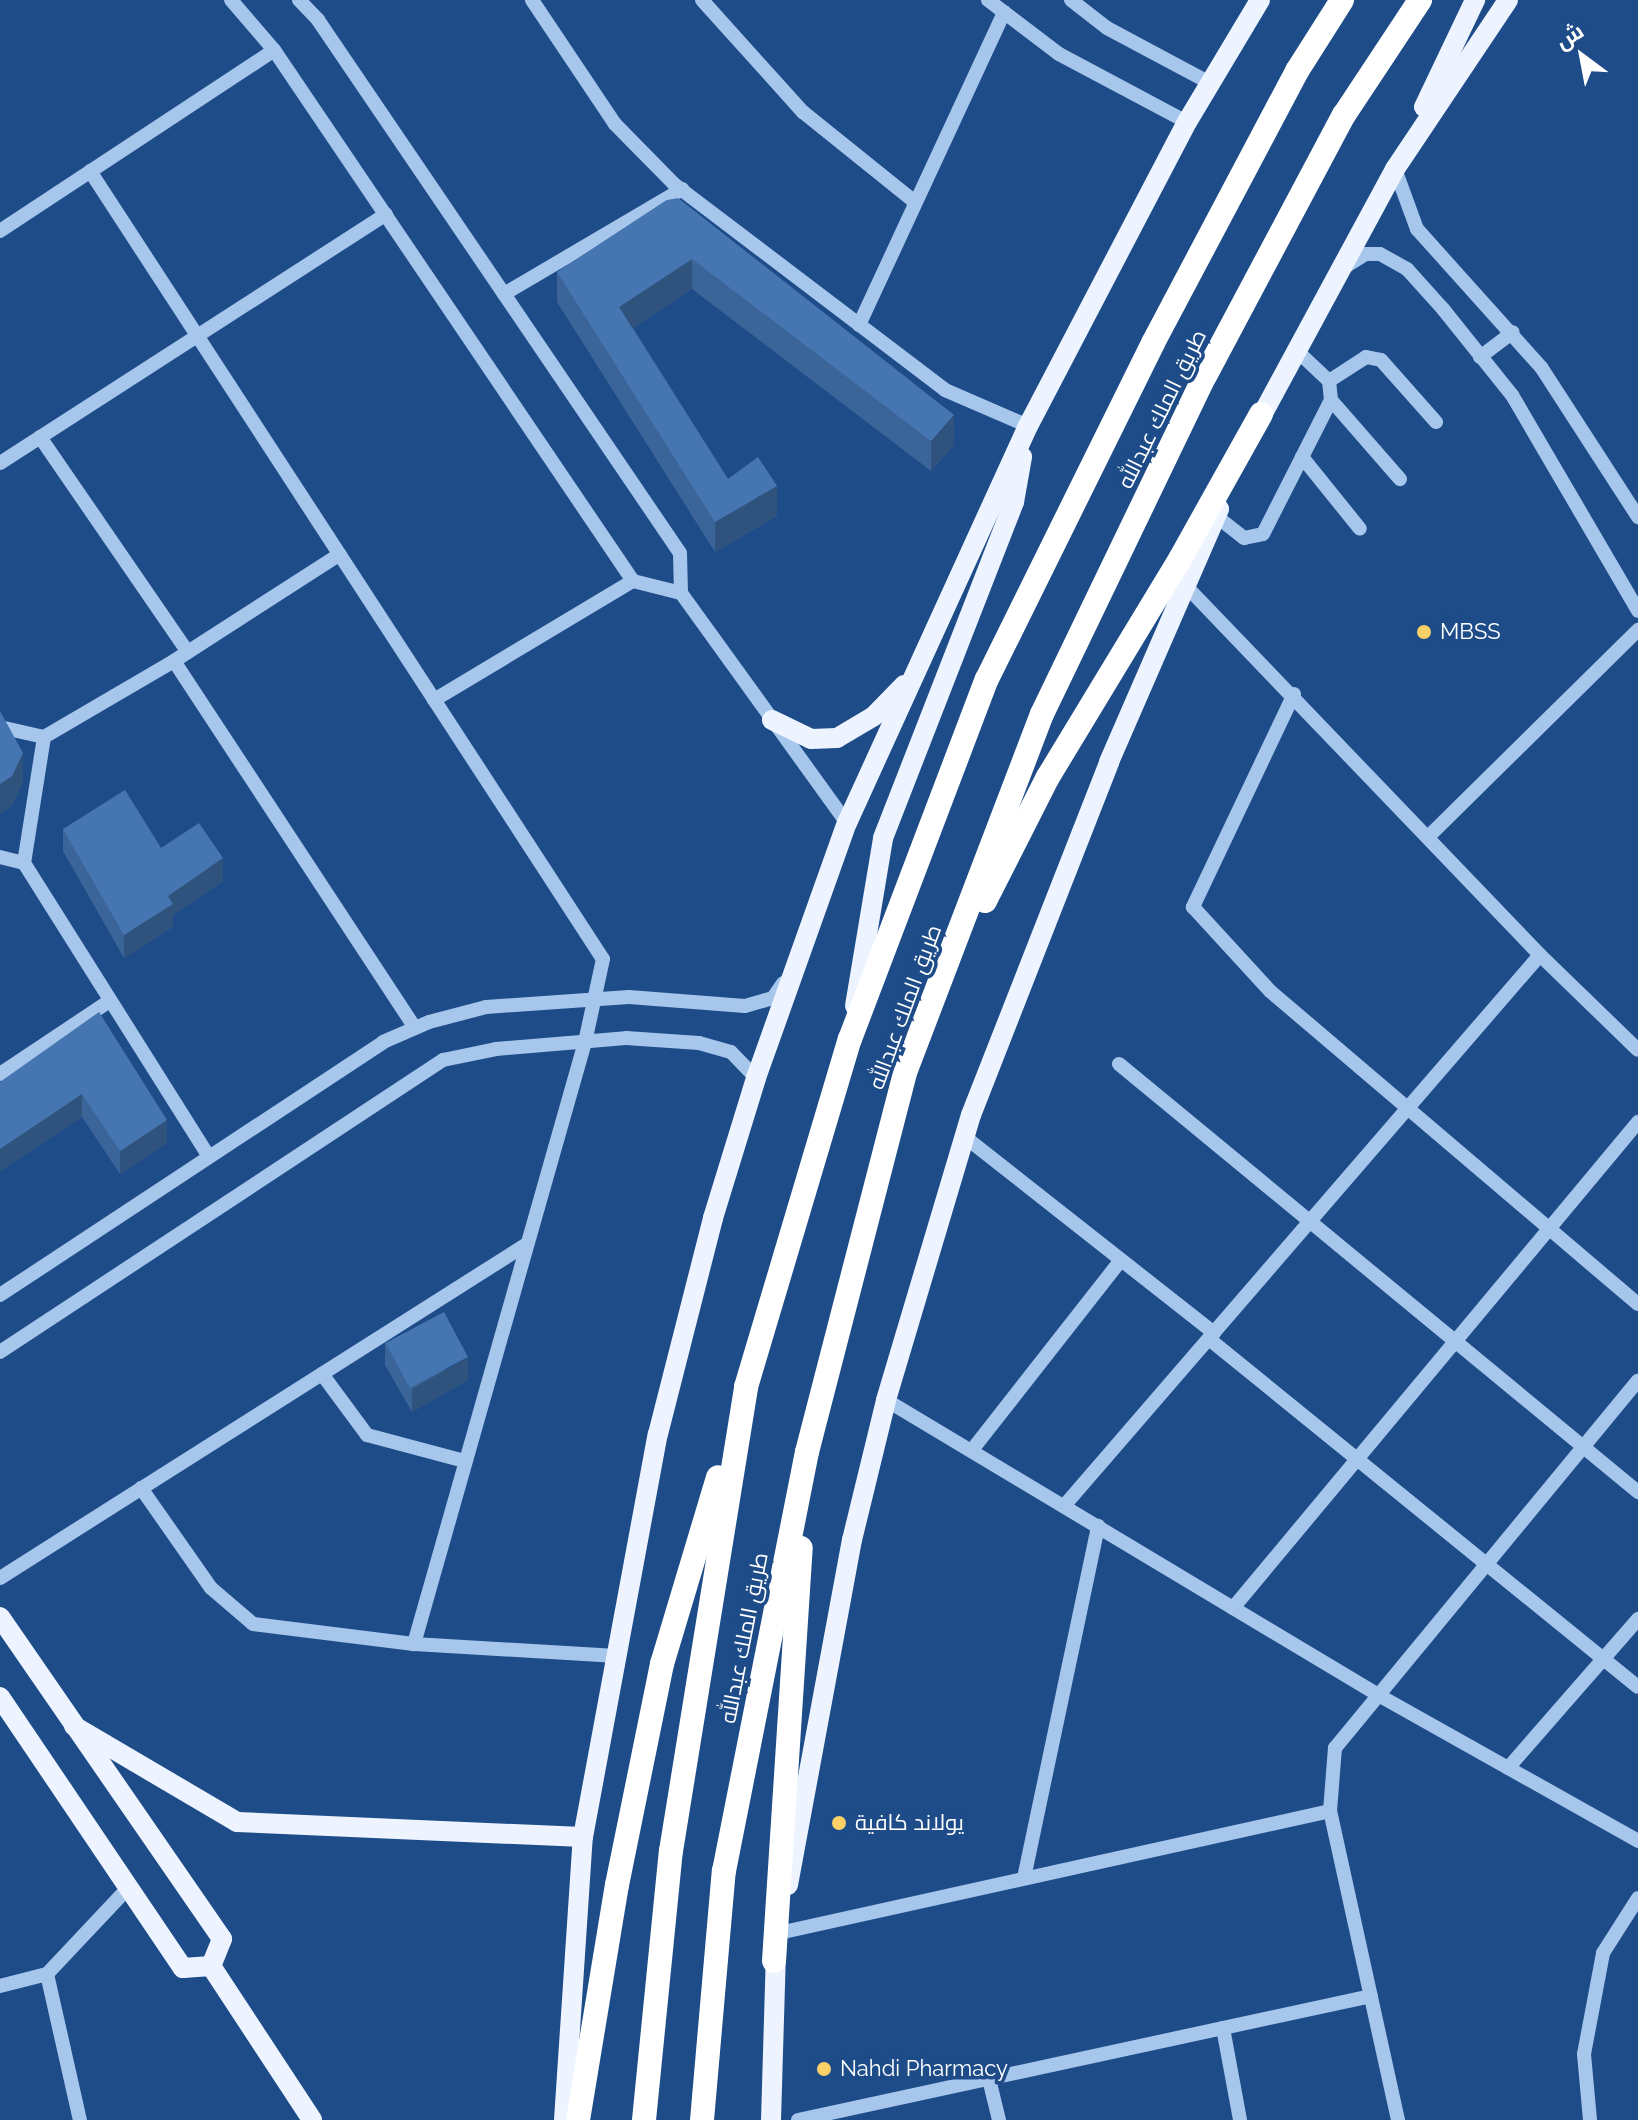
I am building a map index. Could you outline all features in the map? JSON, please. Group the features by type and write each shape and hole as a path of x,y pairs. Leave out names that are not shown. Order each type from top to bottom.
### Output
{"highway":[{"name":"طريق الملك عبدالله","path":"644,2120 671,1851 746,1387 850,1039 987,679 1153,343 1297,71 1342,0"},
{"name":"طريق الملك عبدالله","path":"702,2120 724,1871 807,1452 906,1070 1042,714 1205,376 1344,115 1420,0"},
{"path":"906,1070 1048,777 1180,559 1261,414"},
{"path":"578,2120 617,1885 662,1664 746,1387"},
{"path":"774,1961 807,1452"}],"main road":[{"path":"564,2120 583,1837 658,1434 713,1218 756,1078 847,823 1028,426 1187,122 1260,0"},
{"path":"1395,169 1475,0"},
{"path":"771,2120 774,1961 852,1540 886,1400 965,1137 1109,762 1261,414 1395,169 1508,0"},
{"path":"850,1039 883,838 1014,502 1028,426"},
{"path":"772,720 811,739 837,738 874,716 915,673"},
{"path":"0,1617 222,1939 211,1966"},
{"path":"0,1697 183,1968 211,1966"},
{"path":"74,1726 237,1822 583,1837"},
{"path":"211,1966 312,2120"}],"street":[{"path":"231,0 274,50 633,581 681,593"},
{"path":"299,0 318,20 680,553 681,593 847,823"},
{"path":"532,0 615,124 682,189 945,390 1028,426"},
{"path":"702,0 803,112 915,202"},
{"path":"988,0 1059,54 1187,122"},
{"path":"1071,0 1107,28 1210,83"},
{"path":"859,325 1004,12"},
{"path":"0,231 274,50"},
{"path":"1395,169 1417,229 1513,332 1577,416 1638,517"},
{"path":"90,171 603,959 585,1042 414,1644"},
{"path":"504,294 682,189"},
{"path":"0,463 386,214"},
{"path":"1336,273 1365,254 1380,254 1407,269 1512,395 1638,611"},
{"path":"1480,357 1513,332"},
{"path":"1216,516 1244,538 1263,534 1331,400 1329,381 1295,349"},
{"path":"1329,381 1366,357 1381,360 1436,422"},
{"path":"1331,400 1400,479"},
{"path":"40,437 188,652"},
{"path":"1302,457 1360,529"},
{"path":"0,727 44,737 174,661 340,554"},
{"path":"434,700 633,581"},
{"path":"1185,585 1294,694 1540,955 1638,1050"},
{"path":"1428,837 1638,630"},
{"path":"174,661 415,1028"},
{"path":"1294,694 1193,907 1270,991 1638,1304"},
{"path":"44,737 24,863 108,1002 209,1157"},
{"path":"0,857 24,863"},
{"path":"1064,1506 1540,955"},
{"path":"0,1295 383,1042 415,1028 486,1007 596,999 745,1006 773,998 796,964"},
{"path":"0,1074 108,1002"},
{"path":"0,1352 410,1078 443,1060 496,1049 626,1038 699,1043 731,1052 756,1078"},
{"path":"1119,1064 1638,1492"},
{"path":"1233,1608 1638,1122"},
{"path":"965,1137 1121,1260 1357,1459 1638,1687"},
{"path":"0,1578 527,1244"},
{"path":"972,1450 1121,1260"},
{"path":"322,1374 367,1435 465,1461"},
{"path":"1398,2120 1330,1811 1335,1748 1638,1381"},
{"path":"886,1400 1380,1696 1638,1841"},
{"path":"141,1488 211,1588 253,1624 414,1644 617,1656"},
{"path":"1024,1878 1098,1526"},
{"path":"1508,1768 1638,1619"},
{"path":"779,1933 1330,1811"},
{"path":"0,1986 47,1974 129,1887"},
{"path":"1590,2120 1584,2054 1603,1953 1638,1898"},
{"path":"47,1974 80,2120"},
{"path":"808,2119 1371,1996"},
{"path":"1223,2028 1240,2120"},
{"path":"989,2079 999,2120"}],"building":[{"path":"678,198 954,415 931,441 692,259 619,307 728,479 758,457 777,486 715,522 557,272 667,200"},
{"path":"0,711 23,753 12,776 0,784"},
{"path":"125,790 161,848 199,823 223,858 168,896 173,904 124,935 63,829"},
{"path":"99,1012 167,1120 120,1151 82,1094 0,1149 0,1082"},
{"path":"444,1312 468,1357 410,1388 386,1343"}],"place":[{"name":"MBSS","path":"1424,632"},
{"name":"يولاند كافية","path":"839,1823"},
{"name":"Nahdi Pharmacy","path":"824,2069"}]}
